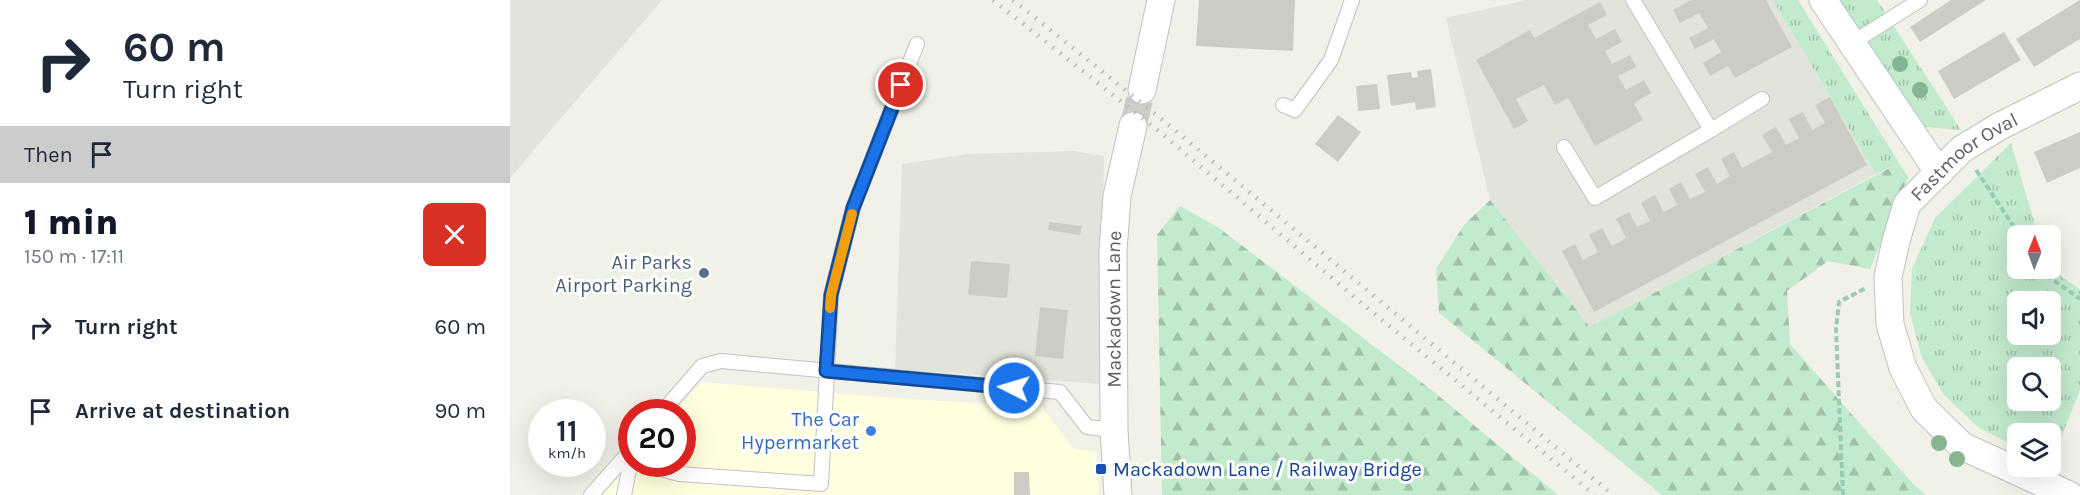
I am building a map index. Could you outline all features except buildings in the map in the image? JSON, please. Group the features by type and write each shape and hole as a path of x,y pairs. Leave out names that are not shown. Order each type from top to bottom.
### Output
{"street":[{"path":"1142,90 1161,0"},
{"path":"1823,0 1939,173"},
{"name":"Fastmoor Oval","path":"2069,495 1962,446 1924,409 1903,368 1890,324 1888,277 1907,204 1962,149 2001,126 2080,86"},
{"name":"Mackadown Lane","path":"1118,495 1114,430 1113,251 1117,196 1133,126"}],"lane":[{"path":"1282,105 1295,111 1331,60 1352,0"},
{"path":"1633,0 1711,130"},
{"path":"1852,43 1920,0"},
{"path":"696,475 821,484 831,295 853,208 917,44"},
{"path":"1564,147 1595,198 1762,99"},
{"path":"673,399 702,366 721,361 1060,392 1087,427 1114,430"},
{"path":"591,495 618,465"},
{"path":"624,495 628,477"}],"path":[{"path":"1962,149 2013,225"},
{"path":"1843,495 1836,328 1839,302 1888,277"},
{"path":"2052,279 2080,299"}],"shaded area":[{"path":"510,0 662,0 510,178"},
{"path":"1527,0 1773,0 1876,174 1590,327 1490,200 1446,18"},
{"path":"1074,151 1104,156 1101,384 895,369 902,164 968,154"},
{"name":"The Car Hypermarket","path":"702,382 894,398 1042,407 1074,449 1096,451 1099,495 603,495 618,477 696,477 696,399 687,399"}],"green space":[{"path":"1773,0 1798,0 1899,163 1876,174"},
{"path":"1835,0 1877,0 1961,130 1925,127"},
{"path":"2011,143 2035,225 2007,225 2007,279 2061,279 2061,276 2080,289 2080,390 2061,438 2061,423 2007,423 2007,442 1979,428 1944,395 1922,358 1910,313 1912,269 1935,218"},
{"path":"1899,163 1908,177 1870,269 1828,261 1787,291 1790,344 1914,485 1926,495 1662,495 1439,313 1436,269 1464,225 1490,200 1590,327"},
{"path":"1180,206 1219,228 1434,392 1558,495 1162,495 1157,235"}],"tunnel":[{"path":"1133,126 1142,90"}],"railway":[{"path":"993,0 1161,133 1365,306 1595,495"},
{"path":"1013,0 1164,121 1613,495"}],"slow traffic":[{"path":"830,308 831,295 852,214"}],"place":[{"name":"Air Parks Airport Parking","path":"704,273"},
{"name":"The Car Hypermarket","path":"871,431"},
{"name":"Mackadown Lane / Railway Bridge","path":"1101,469"}],"route":[{"path":"901,85 853,208 831,295 826,371 1014,388"}]}
